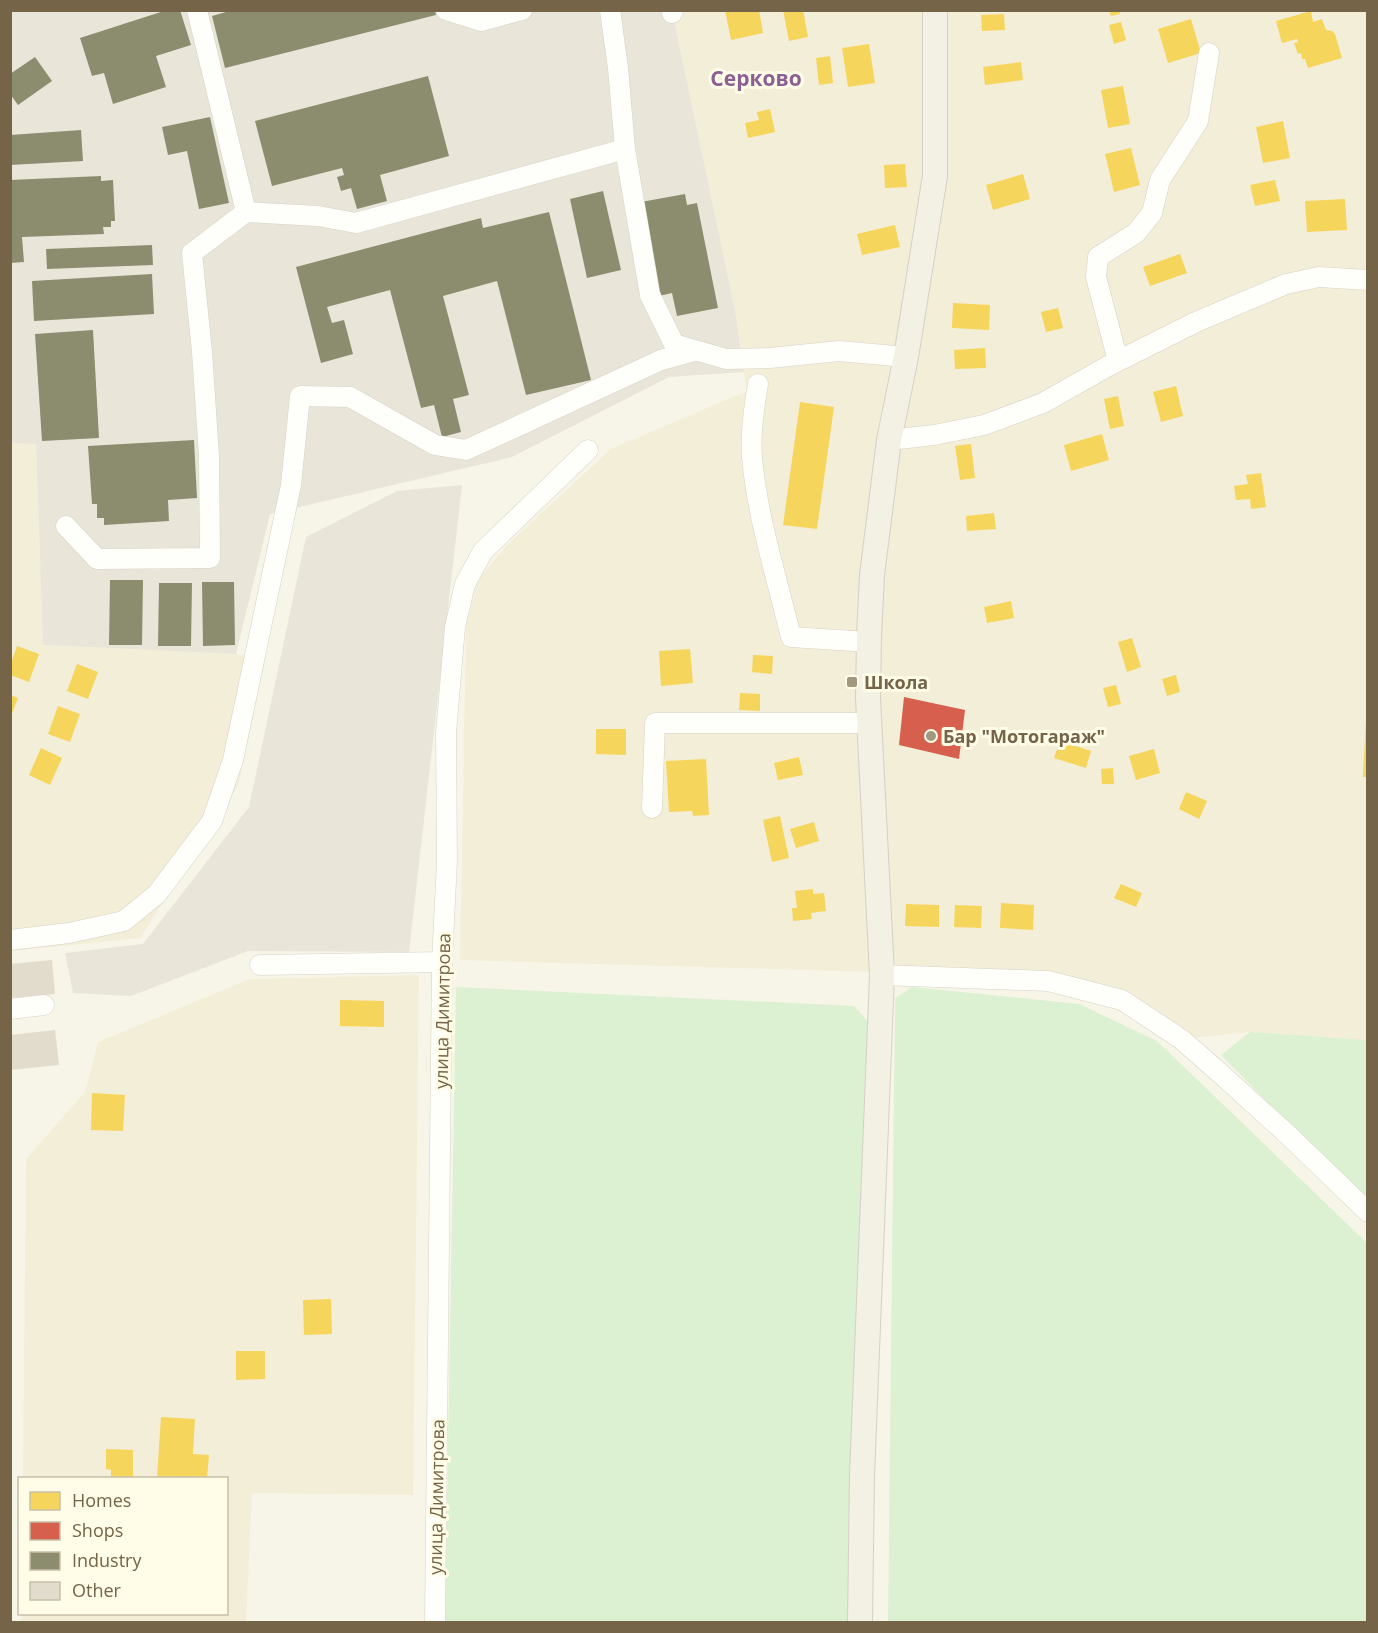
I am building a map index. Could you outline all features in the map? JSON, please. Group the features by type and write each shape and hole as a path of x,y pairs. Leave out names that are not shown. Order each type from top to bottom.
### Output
{"main road":[{"path":"860,1623 862,1476 882,975 869,723 872,575 889,440 906,357 935,176 935,10"}],"street":[{"path":"197,10 246,213"},
{"path":"446,10 481,21 522,10"},
{"path":"610,10 626,149 650,295 674,344 726,359 770,358 839,351 906,357"},
{"path":"1118,361 1096,277 1098,257 1137,233 1152,213 1160,180 1198,121 1209,53"},
{"path":"66,526 97,559 210,558 209,456 192,253 246,213 318,216 356,224 626,149"},
{"path":"889,440 934,435 984,425 1043,403 1118,361 1197,322 1286,284 1319,277 1368,280"},
{"path":"10,940 69,933 124,921 158,894 212,822 236,749 291,485 300,396 350,397 435,446 466,450 661,360 694,351"},
{"path":"758,384 754,406 752,456 761,514 791,637 869,642"},
{"name":"улица Димитрова","path":"435,1623 442,962 447,861 446,733 455,627 465,584 483,551 588,450"},
{"path":"652,808 655,723 869,723"},
{"path":"260,965 442,962"},
{"path":"882,975 1048,981 1122,1000 1181,1040 1222,1075 1368,1212"},
{"path":"10,1009 44,1005"}],"shaded area":[{"path":"11,11 672,11 735,310 744,372 669,377 512,457 270,514 236,654 43,645 36,444 11,443"},
{"path":"672,11 1367,11 1367,1040 1250,1032 1181,1039 1122,1000 1048,981 872,972 460,960 466,627 478,580 508,544 611,449 747,391 735,310"},
{"path":"11,443 36,443 43,645 266,657 238,786 140,938 11,951"},
{"path":"462,485 409,952 248,951 131,996 73,993 65,953 143,944 249,807 306,537 397,491"},
{"path":"419,975 413,1495 252,1493 246,1622 21,1622 22,1615 228,1615 228,1477 23,1477 26,1159 85,1092 98,1042 250,979"}],"green space":[{"path":"456,987 854,1006 877,1032 850,1622 445,1622"},
{"path":"912,987 1079,1004 1157,1041 1367,1243 1367,1622 888,1622 895,998"},
{"path":"1250,1032 1367,1040 1367,1203 1221,1055"}],"building: Homes":[{"path":"725,10 759,10 763,33 731,40"},
{"path":"783,10 803,10 808,37 789,41"},
{"path":"1109,10 1119,10 1120,14 1111,16"},
{"path":"1311,11 1313,22 1322,19 1326,30 1335,34 1342,58 1308,68 1301,53 1298,54 1294,43 1298,42 1297,39 1282,43 1276,21"},
{"path":"1004,14 1005,30 982,31 981,15"},
{"path":"1191,19 1201,53 1168,63 1158,29"},
{"path":"1121,22 1126,40 1114,44 1109,25"},
{"path":"869,44 875,83 848,87 842,48"},
{"path":"830,56 833,83 819,85 816,58"},
{"path":"1021,62 1023,80 985,85 983,67"},
{"path":"1123,86 1130,124 1108,128 1101,90"},
{"path":"770,109 775,132 748,138 745,123 759,120 757,112"},
{"path":"1283,121 1290,158 1263,163 1256,127"},
{"path":"1131,148 1140,185 1114,192 1105,154"},
{"path":"905,164 907,187 885,188 884,165"},
{"path":"1023,174 1030,199 993,210 986,185"},
{"path":"1275,180 1280,201 1255,206 1250,185"},
{"path":"1345,199 1347,230 1307,232 1305,201"},
{"path":"895,225 900,247 862,255 857,234"},
{"path":"1180,254 1187,273 1150,286 1143,267"},
{"path":"953,303 990,305 989,330 952,328"},
{"path":"1058,308 1063,328 1046,332 1041,312"},
{"path":"985,348 986,368 955,369 954,350"},
{"path":"1176,386 1183,416 1161,422 1153,392"},
{"path":"1118,396 1124,426 1110,429 1104,399"},
{"path":"800,402 834,407 817,529 783,525"},
{"path":"1102,434 1109,460 1071,471 1064,445"},
{"path":"971,444 975,478 960,480 955,446"},
{"path":"1261,473 1266,507 1251,509 1250,499 1236,500 1234,486 1248,484 1246,475"},
{"path":"994,513 996,529 967,531 966,516"},
{"path":"1011,601 1014,618 987,623 984,607"},
{"path":"1132,638 1141,667 1127,672 1118,642"},
{"path":"17,646 39,654 29,682 10,675 10,666"},
{"path":"690,649 693,683 661,686 659,651"},
{"path":"753,655 773,656 772,674 752,672"},
{"path":"77,664 98,672 88,699 67,691"},
{"path":"1176,675 1180,692 1167,696 1162,679"},
{"path":"1116,685 1121,704 1108,707 1103,688"},
{"path":"740,693 760,694 760,711 739,710"},
{"path":"10,695 18,698 11,716 10,716"},
{"path":"58,706 80,714 70,742 48,734"},
{"path":"1366,719 1368,719 1368,777 1363,777"},
{"path":"596,729 626,729 626,755 596,754"},
{"path":"1060,741 1091,751 1086,768 1054,758"},
{"path":"41,748 62,758 50,785 29,775"},
{"path":"1154,749 1160,773 1136,780 1129,756"},
{"path":"799,757 803,775 778,780 774,763"},
{"path":"706,759 709,815 693,816 692,811 669,812 666,761"},
{"path":"1113,768 1114,784 1102,784 1101,769"},
{"path":"1186,792 1207,801 1199,819 1179,809"},
{"path":"780,816 789,858 772,862 763,820"},
{"path":"814,822 819,841 796,848 790,829"},
{"path":"1121,884 1142,893 1136,907 1114,898"},
{"path":"813,889 813,894 824,893 826,911 811,913 812,919 793,921 792,908 797,908 795,891"},
{"path":"1001,903 1034,905 1033,930 1000,928"},
{"path":"906,904 939,905 939,927 905,926"},
{"path":"955,905 982,906 981,928 954,927"},
{"path":"340,1000 384,1001 384,1027 340,1026"},
{"path":"92,1093 125,1095 123,1131 91,1130"},
{"path":"331,1299 332,1334 304,1335 303,1300"},
{"path":"236,1351 265,1351 265,1379 236,1380"},
{"path":"161,1417 195,1419 193,1454 209,1455 207,1477 157,1477"},
{"path":"106,1449 133,1450 133,1477 111,1477 111,1470 106,1469"}],"building: Shops":[{"name":"Бар \"Мотогараж\"","path":"904,697 965,710 959,759 899,745"}],"building: Industry":[{"path":"167,10 180,10 191,45 156,56 166,87 113,104 104,73 92,76 80,38"},
{"path":"226,10 435,10 436,15 225,68 212,16 226,12"},
{"path":"35,57 52,81 18,105 10,94 10,74"},
{"path":"428,76 449,156 380,175 387,201 357,209 351,188 341,191 337,177 344,175 342,168 272,186 255,121"},
{"path":"210,117 229,203 199,209 187,151 168,155 162,127"},
{"path":"81,130 83,161 10,165 10,135"},
{"path":"101,176 101,181 113,180 115,221 111,221 111,227 103,227 104,234 22,237 24,262 10,263 10,180"},
{"path":"603,191 621,270 587,278 570,199"},
{"path":"685,194 687,205 697,203 718,308 677,316 672,293 659,296 641,202"},
{"path":"549,212 591,380 526,395 497,281 443,296 469,395 453,399 461,432 442,437 434,405 421,408 390,290 327,307 332,323 344,320 353,354 321,363 296,267 481,218 483,228"},
{"path":"152,245 153,265 47,269 46,249"},
{"path":"152,274 154,314 34,321 32,281"},
{"path":"93,330 99,438 42,441 35,334"},
{"path":"194,440 197,498 168,500 169,521 104,525 104,518 97,518 97,504 92,504 88,446"},
{"path":"110,580 143,580 142,645 109,645"},
{"path":"202,582 234,582 235,645 203,646"},
{"path":"159,583 192,583 191,646 158,646"}],"building: Other":[{"path":"52,960 55,994 10,998 10,964"},
{"path":"55,1030 59,1065 10,1070 10,1035"}],"place":[{"name":"Школа","path":"852,682"},
{"name":"Бар \"Мотогараж\"","path":"931,736"}],"district":[{"name":"Серково","path":"756,78"}]}
